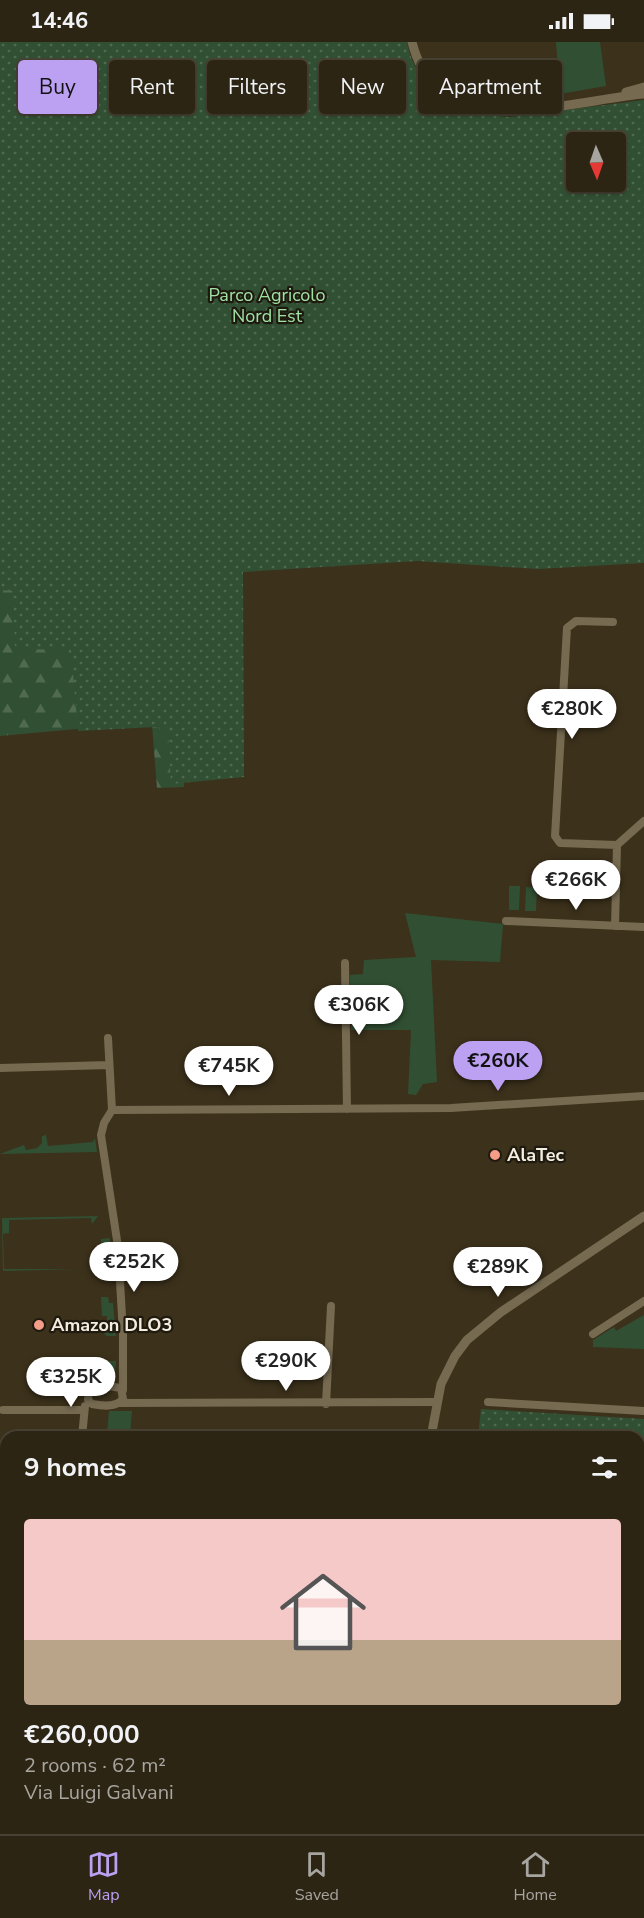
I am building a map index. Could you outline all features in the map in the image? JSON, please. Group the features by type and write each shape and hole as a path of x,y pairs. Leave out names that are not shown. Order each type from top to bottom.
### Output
{"street":[{"path":"412,42 417,58 433,81 453,98 480,109 517,111 644,94"},
{"path":"616,96 644,87"},
{"path":"613,622 576,621 567,628 556,840 560,843 617,845 644,821"},
{"path":"561,712 606,716"},
{"path":"615,926 617,845"},
{"path":"506,921 644,927"},
{"path":"345,963 347,1109"},
{"path":"108,1038 112,1110 104,1123 101,1135 118,1247 123,1366 122,1396"},
{"path":"0,1068 109,1065"},
{"path":"112,1110 451,1108 644,1096"},
{"path":"432,1431 436,1402 450,1364 474,1333 644,1216"},
{"path":"593,1334 644,1301"},
{"path":"326,1404 331,1306"},
{"path":"82,1431 83,1410 91,1388 111,1385 118,1379 123,1366"},
{"path":"111,1385 136,1405 436,1402"},
{"path":"83,1424 99,1405 122,1396"},
{"path":"88,1400 99,1405"},
{"path":"488,1402 644,1411"},
{"path":"3,1410 83,1410"}],"green space":[{"name":"Parco Agricolo Nord Est","path":"0,42 407,42 418,70 418,114 489,114 510,117 562,114 562,110 644,100 644,563 538,569 417,561 243,572 244,777 171,784 168,731 155,727 78,731 71,650 15,649 13,591 0,590"},
{"path":"556,42 600,42 606,86 562,94 562,60 557,60"},
{"path":"0,575 79,578 87,728 0,736"},
{"path":"184,722 184,787 157,788 152,725"},
{"path":"509,886 520,886 519,910 509,910"},
{"path":"526,887 537,888 536,911 525,911"},
{"path":"405,913 503,924 500,962 431,960 437,1082 423,1084 416,1095 408,1094 411,1030 351,1030 350,975 363,974 364,960 416,957"},
{"path":"46,1135 48,1146 93,1142 95,1138 97,1152 0,1154 24,1145 26,1150 37,1148 42,1143 42,1136"},
{"path":"98,1216 92,1224 91,1218 9,1220 9,1233 3,1234 4,1269 77,1269 3,1271 2,1218"},
{"path":"110,1238 111,1269 88,1269 101,1264 101,1239"},
{"path":"101,1297 108,1297 109,1303 113,1303 116,1336 107,1336 102,1332 102,1325 107,1323 107,1316 102,1316"},
{"path":"644,1315 644,1349 593,1347 593,1340 614,1327 616,1331"},
{"path":"75,1361 116,1361 115,1372 109,1378 90,1377 76,1368"},
{"path":"481,1409 644,1419 644,1431 479,1431"},
{"path":"109,1411 132,1411 130,1431 107,1431"}],"place":[{"name":"AlaTec","path":"495,1155"},
{"name":"Amazon DLO3","path":"39,1325"}]}
